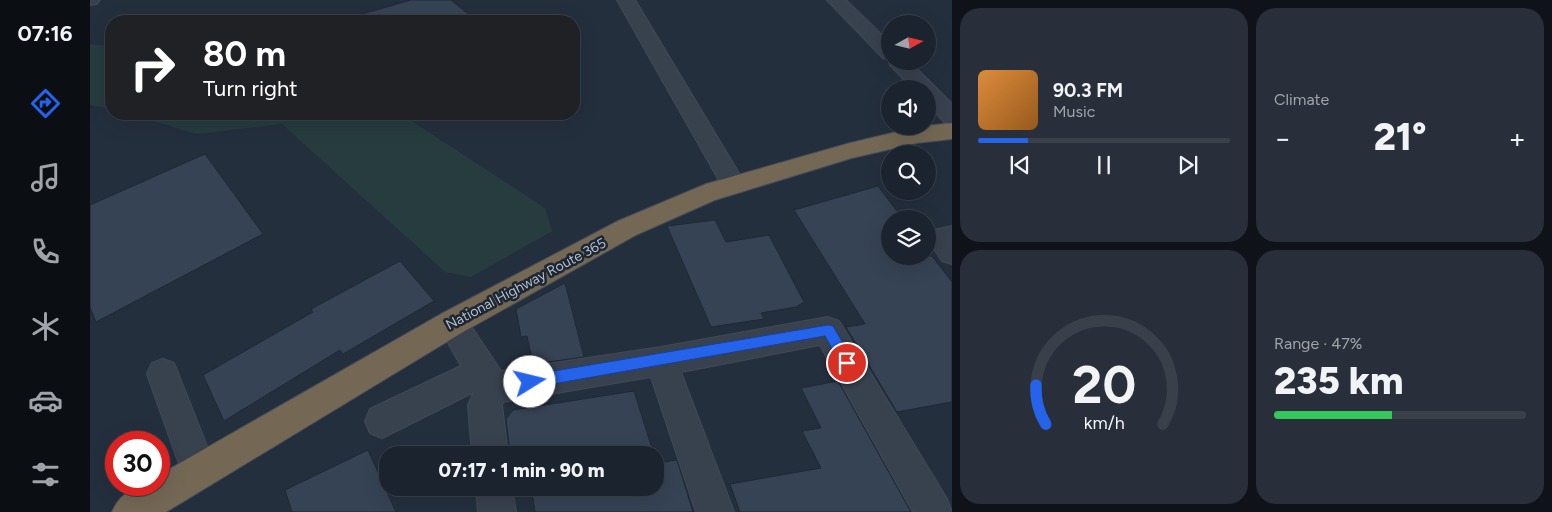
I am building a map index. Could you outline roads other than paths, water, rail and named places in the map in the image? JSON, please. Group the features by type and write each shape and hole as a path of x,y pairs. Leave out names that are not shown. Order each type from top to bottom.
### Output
{"highway":[{"name":"National Highway Route 365","path":"131,512 166,502 199,472 452,323 628,228 706,193 734,184 850,151 917,135 952,131"}],"street":[{"path":"626,0 734,184"},
{"path":"836,0 881,45"},
{"path":"907,70 916,80"},
{"path":"936,100 952,117"},
{"path":"952,236 940,238 952,253"},
{"path":"452,323 488,379 485,406 489,446"},
{"path":"382,422 488,379 661,360 828,330 934,512"},
{"path":"661,360 715,512"},
{"path":"163,374 199,472"},
{"path":"495,496 497,512"}]}
